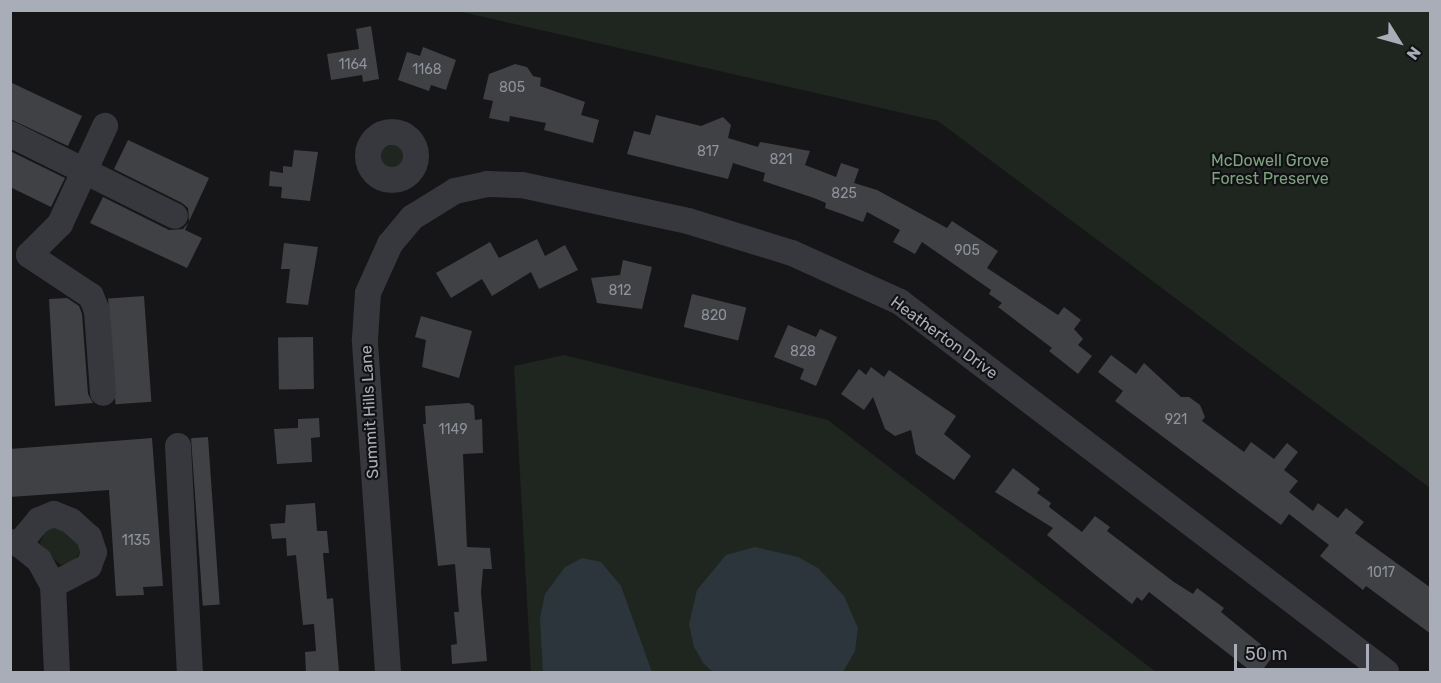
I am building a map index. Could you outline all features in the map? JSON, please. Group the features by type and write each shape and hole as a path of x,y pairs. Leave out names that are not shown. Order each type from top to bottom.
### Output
{"street":[{"path":"103,393 97,311 91,296 20,256 60,224 87,172 105,126"},
{"path":"10,134 175,216"},
{"path":"406,177 426,206"},
{"name":"Heatherton Drive","path":"426,206 455,191 488,184 522,185 688,221 792,253 848,276 900,302 1386,672"},
{"name":"Summit Hills Lane","path":"388,672 365,311 374,276 390,244 426,206"},
{"path":"178,446 190,672"},
{"path":"53,585 89,566 94,552 89,537 71,521 54,514 39,520 15,543 39,560 53,585 57,672"}],"green space":[{"name":"McDowell Grove Forest Preserve","path":"458,11 1430,11 1430,488 938,121"},
{"path":"393,145 402,149 406,158 402,167 393,171 384,167 380,158 384,149"},
{"path":"564,355 828,420 1156,672 531,672 514,366"},
{"path":"49,526 71,531 81,550 74,562 61,565 43,550 40,542"}],"shaded area":[{"path":"755,547 798,557 818,568 844,596 858,628 855,651 843,672 713,672 704,664 694,647 689,624 697,590 726,555"},
{"path":"582,558 601,562 621,586 652,672 543,672 540,619 545,594 565,567"}],"building":[{"path":"371,26 379,79 363,82 362,75 331,80 327,54 359,49 356,29"},
{"path":"423,47 456,60 446,90 431,85 429,91 398,80 407,52 420,56"},
{"path":"515,64 527,67 533,76 541,78 540,86 585,102 581,115 599,120 593,143 544,130 546,123 510,116 509,122 489,118 493,101 483,99 489,74"},
{"path":"10,82 82,116 68,146 10,119"},
{"path":"656,115 701,126 723,117 731,125 728,138 758,147 760,142 810,151 805,165 836,177 841,163 859,169 854,183 877,190 947,228 952,221 998,251 987,268 1058,315 1064,307 1081,320 1074,329 1083,339 1078,345 1092,356 1078,374 1049,351 1052,348 998,307 1002,303 989,294 991,290 922,242 915,254 893,242 900,230 867,212 863,222 825,208 826,203 814,198 763,181 765,173 733,163 728,179 627,154 634,131 650,135"},
{"path":"128,140 209,178 189,221 188,208 182,203 114,169"},
{"path":"294,150 318,152 310,201 281,198 282,187 269,186 270,171 283,173 283,166 292,167"},
{"path":"10,151 65,178 51,207 10,187"},
{"path":"103,197 169,230 183,229 188,223 185,230 202,238 187,268 90,223"},
{"path":"537,239 545,256 565,245 578,270 539,289 531,272 492,296 482,279 451,298 436,273 490,242 499,258"},
{"path":"284,243 318,247 308,305 286,303 290,269 281,269"},
{"path":"623,260 652,267 642,309 597,303 591,278 620,275"},
{"path":"692,294 746,308 738,341 684,327"},
{"path":"144,296 151,402 115,404 108,299"},
{"path":"67,298 79,306 82,314 88,394 93,403 55,406 49,299"},
{"path":"421,316 472,331 459,378 422,367 426,340 415,337"},
{"path":"788,325 816,337 820,329 837,337 816,386 800,379 804,369 774,357"},
{"path":"313,337 314,389 279,390 278,338"},
{"path":"1111,355 1136,374 1144,363 1181,397 1189,397 1200,405 1205,417 1202,421 1244,452 1251,442 1274,459 1287,443 1298,452 1284,470 1298,481 1289,492 1313,511 1318,503 1338,518 1346,508 1364,522 1355,533 1431,588 1431,634 1366,586 1363,590 1320,556 1329,545 1289,514 1281,525 1115,401 1123,391 1098,372"},
{"path":"871,367 884,377 889,370 956,416 944,434 971,456 954,480 916,454 911,430 895,436 885,429 873,397 864,410 841,394 859,369 866,375"},
{"path":"469,403 474,406 475,420 482,419 483,453 463,454 467,547 490,548 492,569 483,569 481,592 487,661 452,664 451,645 457,644 454,612 459,612 455,564 438,566 423,424 426,424 425,406"},
{"path":"319,418 320,437 311,438 312,462 277,464 274,429 298,428 298,419"},
{"path":"208,437 220,605 203,606 191,438"},
{"path":"152,438 163,586 143,587 144,595 116,596 109,490 10,497 10,449"},
{"path":"1013,468 1040,489 1037,493 1051,503 1049,507 1082,532 1095,516 1110,527 1107,531 1174,582 1193,594 1197,588 1224,608 1221,612 1274,655 1261,672 1252,672 1149,592 1142,601 1137,597 1132,604 1093,573 1047,535 1053,528 995,492"},
{"path":"315,503 317,531 327,531 329,553 323,553 327,599 333,598 339,672 306,672 305,652 316,651 314,624 303,625 296,555 287,556 286,538 272,539 270,524 285,523 286,505"}]}
